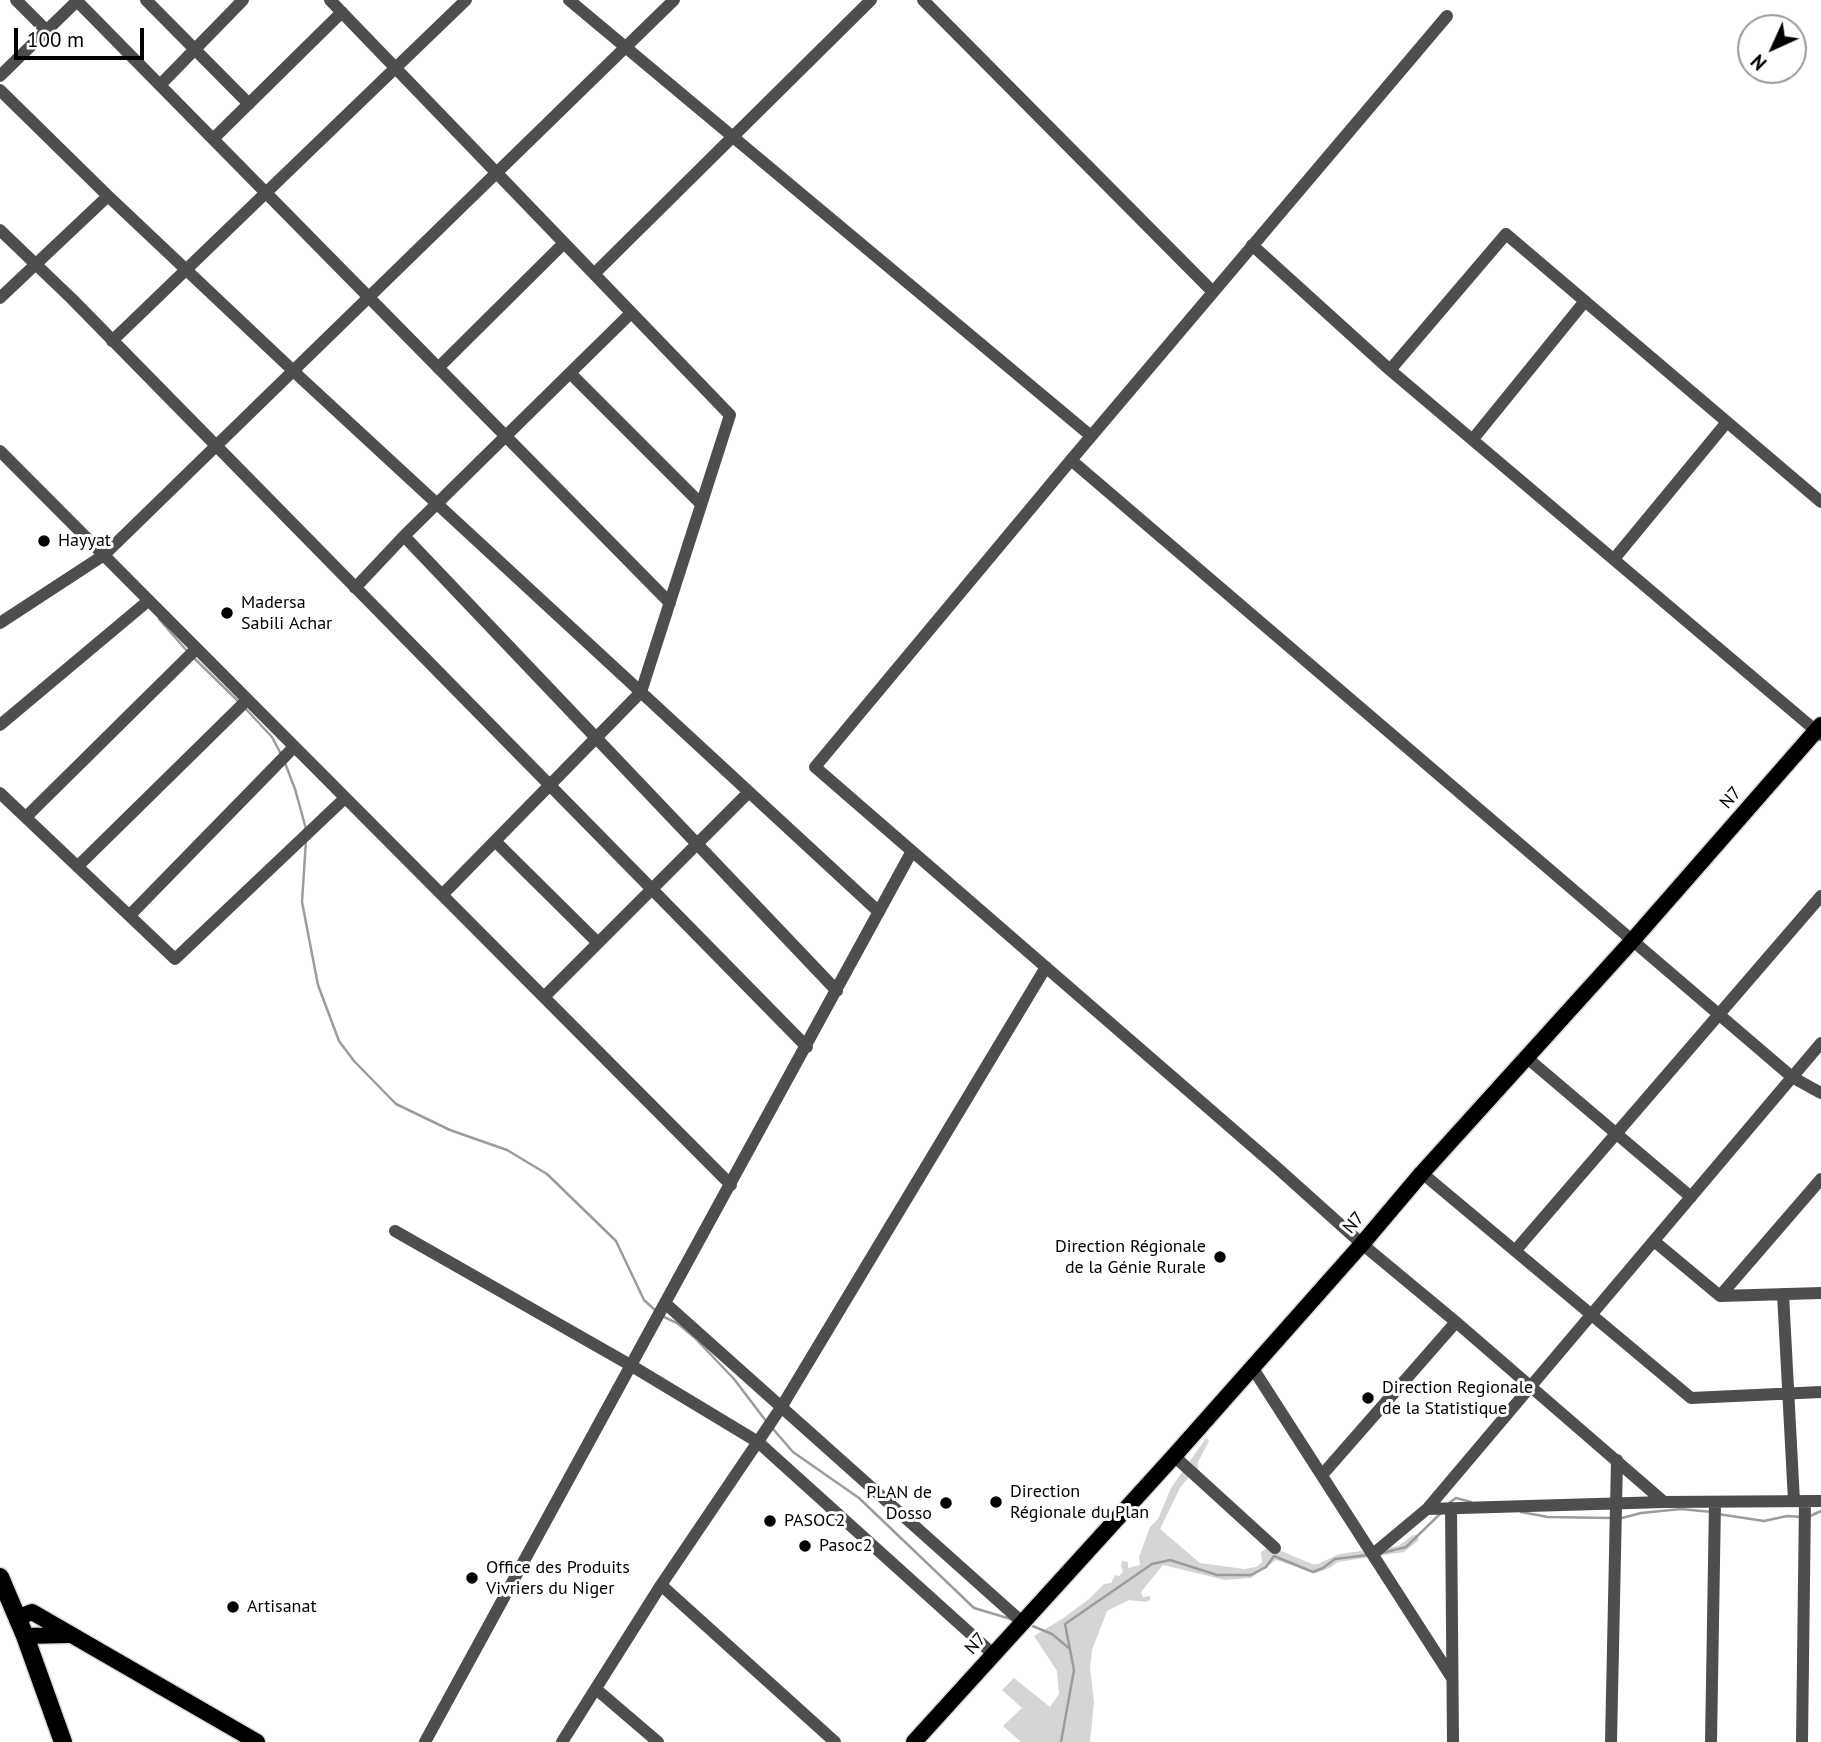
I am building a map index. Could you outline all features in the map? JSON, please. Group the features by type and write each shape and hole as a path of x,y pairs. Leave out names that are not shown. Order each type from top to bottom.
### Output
{"highway":[{"path":"0,1577 4,1599 24,1615 24,1636 63,1742"}],"main road":[{"name":"N7","path":"914,1742 1174,1457 1422,1173 1819,730"},
{"path":"24,1615 69,1635 257,1742"},
{"path":"24,1636 69,1635"}],"street":[{"path":"16,0 47,31"},
{"path":"146,0 249,104"},
{"path":"160,85 243,0"},
{"path":"330,0 730,415 641,692 442,894"},
{"path":"112,341 466,0"},
{"path":"569,0 1091,436"},
{"path":"0,623 104,555 674,0"},
{"path":"594,274 871,0"},
{"path":"923,0 1213,292"},
{"path":"0,76 78,1 670,603"},
{"path":"213,139 342,12"},
{"path":"1447,16 815,767 1275,1165 1362,1244 1664,1502"},
{"path":"0,90 186,270 879,912"},
{"path":"0,298 108,196"},
{"path":"0,230 36,263 807,1047"},
{"path":"1391,370 1506,234 1821,502"},
{"path":"438,368 564,243"},
{"path":"1252,245 1391,370 1819,730"},
{"path":"1472,439 1585,301"},
{"path":"355,588 437,503 631,313"},
{"path":"570,373 701,504"},
{"path":"1614,559 1727,422"},
{"path":"0,451 731,1185"},
{"path":"1071,460 1792,1077 1821,1093"},
{"path":"404,536 837,991"},
{"path":"0,724 148,601"},
{"path":"26,817 196,649"},
{"path":"78,866 247,700"},
{"path":"130,915 294,747"},
{"path":"544,997 749,792"},
{"path":"0,793 175,959 345,798"},
{"path":"496,842 598,943"},
{"path":"425,1742 912,852"},
{"path":"1515,1251 1821,896"},
{"path":"562,1742 661,1585 782,1406 1046,967"},
{"path":"1373,1554 1427,1509 1821,1043"},
{"path":"1526,1057 1691,1197"},
{"path":"1422,1173 1691,1398 1821,1392"},
{"path":"1720,1296 1821,1179"},
{"path":"395,1231 632,1366 758,1442 993,1654"},
{"path":"1654,1241 1720,1296 1821,1293"},
{"path":"1783,1294 1788,1394 1800,1501 1802,1742"},
{"path":"666,1304 1022,1622"},
{"path":"1322,1475 1456,1322"},
{"path":"1252,1367 1452,1678"},
{"path":"1174,1457 1275,1548"},
{"path":"1611,1742 1617,1460"},
{"path":"1427,1509 1664,1502 1821,1502"},
{"path":"1711,1742 1715,1502"},
{"path":"1451,1508 1453,1742"},
{"path":"661,1585 835,1742"},
{"path":"596,1689 658,1742"}],"shaded area":[{"path":"1206,1438 1209,1441 1198,1462 1198,1471 1180,1488 1160,1529 1200,1563 1244,1569 1256,1567 1262,1562 1261,1552 1267,1548 1318,1564 1339,1554 1398,1546 1413,1535 1417,1535 1419,1540 1404,1552 1338,1562 1315,1573 1276,1560 1251,1578 1225,1580 1163,1565 1141,1592 1143,1597 1150,1596 1150,1600 1129,1600 1107,1611 1092,1650 1090,1667 1094,1702 1090,1742 1021,1742 1003,1726 1022,1708 1002,1690 1014,1678 1050,1707 1059,1694 1057,1671 1034,1636 1089,1599 1104,1584 1111,1583 1115,1575 1119,1576 1123,1572 1122,1561 1128,1562 1128,1568 1140,1565 1139,1557 1150,1527 1158,1519 1171,1488"}],"waterway":[{"path":"159,619 187,651"},
{"path":"194,658 239,702"},
{"path":"244,707 272,737 281,754"},
{"path":"285,763 306,829"},
{"path":"306,840 302,902 318,985 339,1041 354,1061 396,1104 450,1130 507,1150 547,1174 616,1241 644,1300 656,1311"},
{"path":"664,1317 677,1323 695,1338 734,1379 766,1421"},
{"path":"773,1429 793,1452 859,1498 974,1608 1011,1619"},
{"path":"1449,1503 1456,1498 1471,1502"},
{"path":"1622,1518 1681,1509 1712,1512"},
{"path":"1808,1517 1821,1511"},
{"path":"1521,1512 1548,1517 1611,1518"},
{"path":"1382,1553 1406,1547 1441,1513"},
{"path":"1718,1514 1764,1521 1787,1516 1802,1517"},
{"path":"1061,1742 1074,1670 1065,1624 1152,1564 1170,1560 1217,1575 1251,1575 1266,1567 1274,1556 1313,1572 1335,1559 1368,1555"},
{"path":"1030,1625 1052,1634 1070,1649"}],"place":[{"name":"Hayyat","path":"44,541"},
{"name":"Madersa Sabili Achar","path":"227,613"},
{"name":"Direction Régionale de la Génie Rurale","path":"1220,1257"},
{"name":"Direction Regionale de la Statistique","path":"1368,1398"},
{"name":"Direction Régionale du Plan","path":"996,1502"},
{"name":"PLAN de Dosso","path":"946,1503"},
{"name":"PASOC2","path":"770,1521"},
{"name":"Pasoc2","path":"805,1546"},
{"name":"Office des Produits Vivriers du Niger","path":"472,1578"},
{"name":"Artisanat","path":"233,1607"}]}
